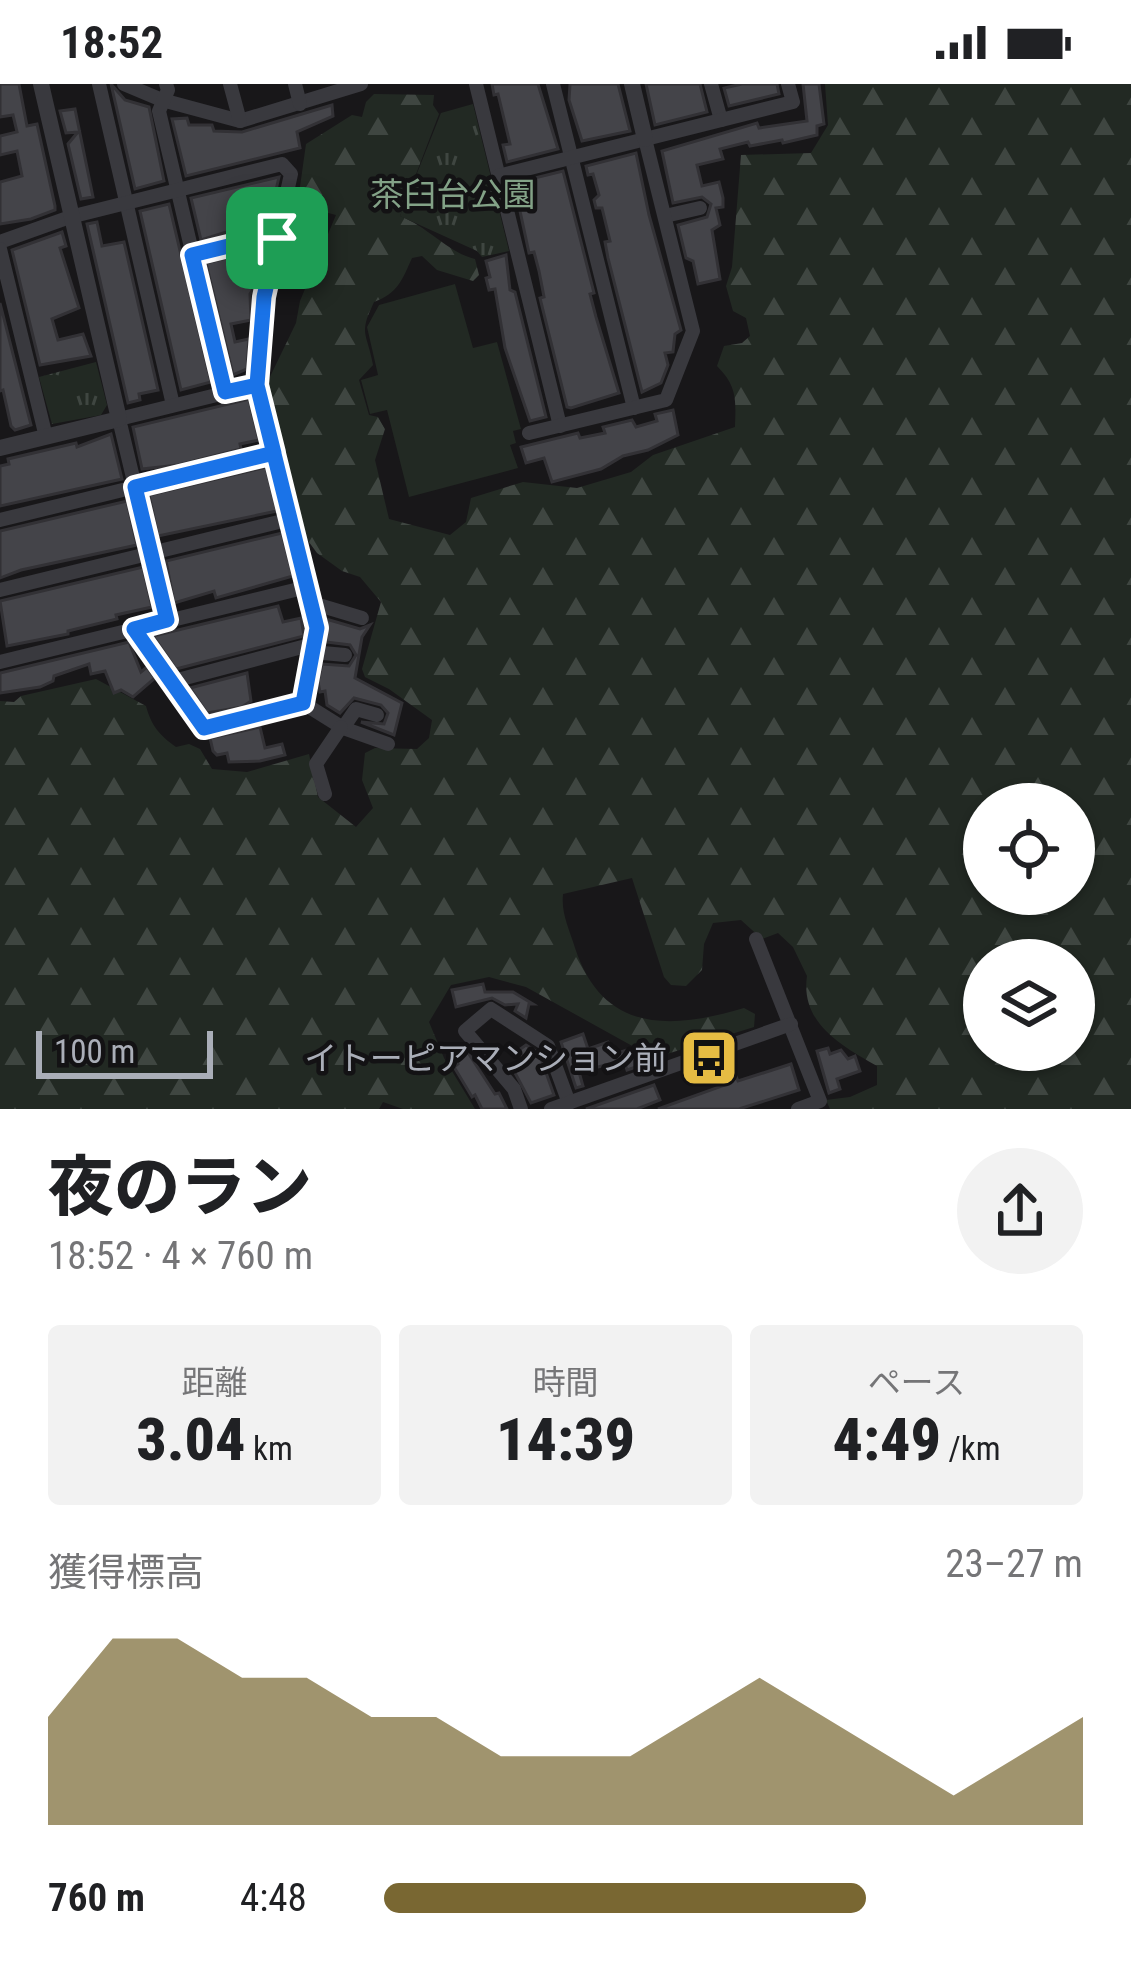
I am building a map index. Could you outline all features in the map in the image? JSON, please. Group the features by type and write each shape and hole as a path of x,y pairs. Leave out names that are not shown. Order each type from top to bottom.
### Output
{"street":[{"path":"41,84 167,620"},
{"path":"98,84 173,405"},
{"path":"124,84 164,92 240,121 362,84"},
{"path":"230,84 240,121"},
{"path":"295,84 300,104"},
{"path":"476,84 560,426"},
{"path":"553,84 634,408"},
{"path":"530,434 666,400 693,331 632,84"},
{"path":"711,84 721,120"},
{"path":"498,176 793,102 788,84"},
{"path":"164,92 159,111 225,392"},
{"path":"46,437 0,246 70,217 282,164 291,174 264,297 257,385 317,628 303,703"},
{"path":"664,216 700,208"},
{"path":"192,255 277,238"},
{"path":"0,448 257,385"},
{"path":"0,520 274,453"},
{"path":"0,590 291,519"},
{"path":"1,656 307,587"},
{"path":"312,609 322,606 362,618"},
{"path":"134,629 204,728 303,703 342,727 388,744"},
{"path":"170,682 302,646 345,655"},
{"path":"325,794 316,764 352,706 377,715"},
{"path":"756,939 820,1102 798,1109"},
{"path":"521,1109 514,1089 464,1031 491,1009 548,1046 569,1103"},
{"path":"551,1109 790,1024"}],"green space":[{"path":"825,84 1131,84 1131,1109 830,1109 826,1100 850,1097 877,1085 877,1066 838,1041 817,1020 810,1007 807,976 793,947 778,933 762,939 741,920 713,923 704,944 702,970 686,986 671,985 664,977 632,878 563,894 575,948 587,976 603,996 621,1010 665,1021 744,1008 755,1014 754,1027 654,1058 526,987 489,977 451,985 429,1022 475,1109 403,1109 383,1102 379,1109 0,1109 0,701 14,702 21,696 96,679 146,706 165,738 176,747 189,744 200,749 212,769 247,772 309,754 318,797 356,827 373,808 362,780 365,753 375,748 417,749 429,738 432,720 365,677 362,669 381,602 360,577 317,553 303,534 267,383 296,323 300,301 336,215 302,206 299,194 306,144 352,115 362,117 374,94 434,95 439,114 400,216 475,259 479,275 473,281 437,270 422,256 412,258 398,285 374,302 369,313 365,334 373,365 359,380 369,415 378,417 385,429 375,460 389,519 450,535 466,522 471,498 523,482 577,488 631,472 653,455 735,427 734,394 717,366 724,346 742,343 750,336 746,318 733,311 726,286 732,267 741,155 811,153 828,125"},
{"name":"茶臼台公園","path":"473,104 509,251 482,257 400,216 441,113"},
{"path":"455,284 473,348 497,342 521,429 513,431 516,443 510,445 518,468 409,497 387,410 370,414 361,380 378,375 367,327 379,305"},
{"path":"96,362 107,405 101,415 52,424 39,377"}],"building":[{"path":"0,84 19,84 27,126 37,124 55,210 0,224 0,182 22,176 17,151 0,155 0,136 17,132 13,115 0,117"},
{"path":"111,84 125,100 149,107 164,181 135,189"},
{"path":"492,84 538,84 558,149 507,162 503,145 510,144"},
{"path":"570,84 618,84 630,131 582,141 569,100"},
{"path":"646,84 700,84 707,112 655,125"},
{"path":"777,84 779,94 729,106 724,88"},
{"path":"803,84 819,84 824,124 817,126 817,135 720,149 723,159 697,165 702,186 719,182 723,198 723,207 716,208 720,225 712,230 720,279 698,284 678,225 707,217 711,204 702,197 673,203 662,151 757,123 759,128 807,121"},
{"path":"332,105 333,116 297,132 300,148 186,176 172,119 212,125 214,131 242,132"},
{"path":"75,109 93,197 81,199 68,144 78,132 66,133 60,111"},
{"path":"636,153 681,330 675,334 673,352 665,353 668,365 661,383 642,392 608,258 605,242 610,241 602,208 596,208 594,200 599,195 586,166"},
{"path":"563,171 594,293 590,294 619,393 571,408 567,407 540,298 544,297 539,271 534,252 529,253 514,183"},
{"path":"279,177 276,190 268,192 268,226 239,228 201,240 191,198"},
{"path":"169,204 211,382 181,390 140,211"},
{"path":"97,222 102,246 124,242 158,390 139,394 140,400 128,403 87,224"},
{"path":"62,232 66,246 60,248 79,308 52,319 58,340 83,334 91,356 40,365 12,250"},
{"path":"263,249 260,262 250,265 255,286 250,294 251,320 231,324 235,342 249,339 247,369 233,375 206,263"},
{"path":"506,255 510,290 515,292 546,417 530,421 505,348 495,289 489,290 486,278 490,277 486,261"},
{"path":"0,303 31,425 15,430 0,391"},
{"path":"249,399 259,440 178,465 142,469 133,427"},
{"path":"673,410 678,435 601,469 552,482 544,458 526,463 521,447 578,433 580,438 605,433 603,427 632,420 636,427 657,421 655,414"},
{"path":"111,434 122,479 0,506 0,466 9,464 8,459 76,443 77,447"},
{"path":"266,467 277,511 158,536 149,495"},
{"path":"127,501 137,545 0,578 0,531"},
{"path":"282,533 293,576 216,598 214,591 174,603 166,561"},
{"path":"143,567 152,607 68,634 7,646 0,601"},
{"path":"278,606 283,622 301,618 304,636 176,669 153,636"},
{"path":"326,619 360,629 370,625 362,637 355,678 402,703 394,735 361,722 384,724 388,713 381,705 354,698 340,713 327,705 318,682 322,664 349,666 356,655 350,645 326,642"},
{"path":"129,642 141,672 147,667 155,678 133,697 121,690 114,693 105,671 91,674 89,664 54,676 40,687 0,693 0,673"},
{"path":"247,673 251,701 242,707 207,713 190,688"},
{"path":"260,727 265,748 282,744 285,755 229,762 227,753 213,751 210,738"},
{"path":"483,984 485,992 513,992 533,1004 526,1018 515,1011 518,1004 505,1005 492,998 456,1007 452,990"},
{"path":"583,1034 588,1049 608,1042 618,1053 640,1052 645,1064 627,1070 624,1060 579,1072 583,1086 576,1088 561,1042"},
{"path":"526,1045 539,1053 554,1095 531,1103 514,1071 527,1065 519,1050"},
{"path":"465,1048 507,1109 482,1109 472,1097 454,1067 458,1064 455,1055"},
{"path":"828,1048 830,1054 841,1050 848,1059 855,1056 860,1071 837,1079 840,1089 829,1093 817,1051"},
{"path":"791,1064 799,1090 739,1109 658,1109 725,1085 722,1078 735,1074 738,1081"},
{"path":"654,1085 660,1100 637,1109 586,1109"}],"place":[{"name":"イトーピアマンション前","path":"709,1058"}],"route":[{"path":"277,238 192,255 225,392 257,385 306,579 317,628 303,703 204,728 135,634 134,629 167,620 135,487 274,453 257,385 264,297 277,238"}]}
